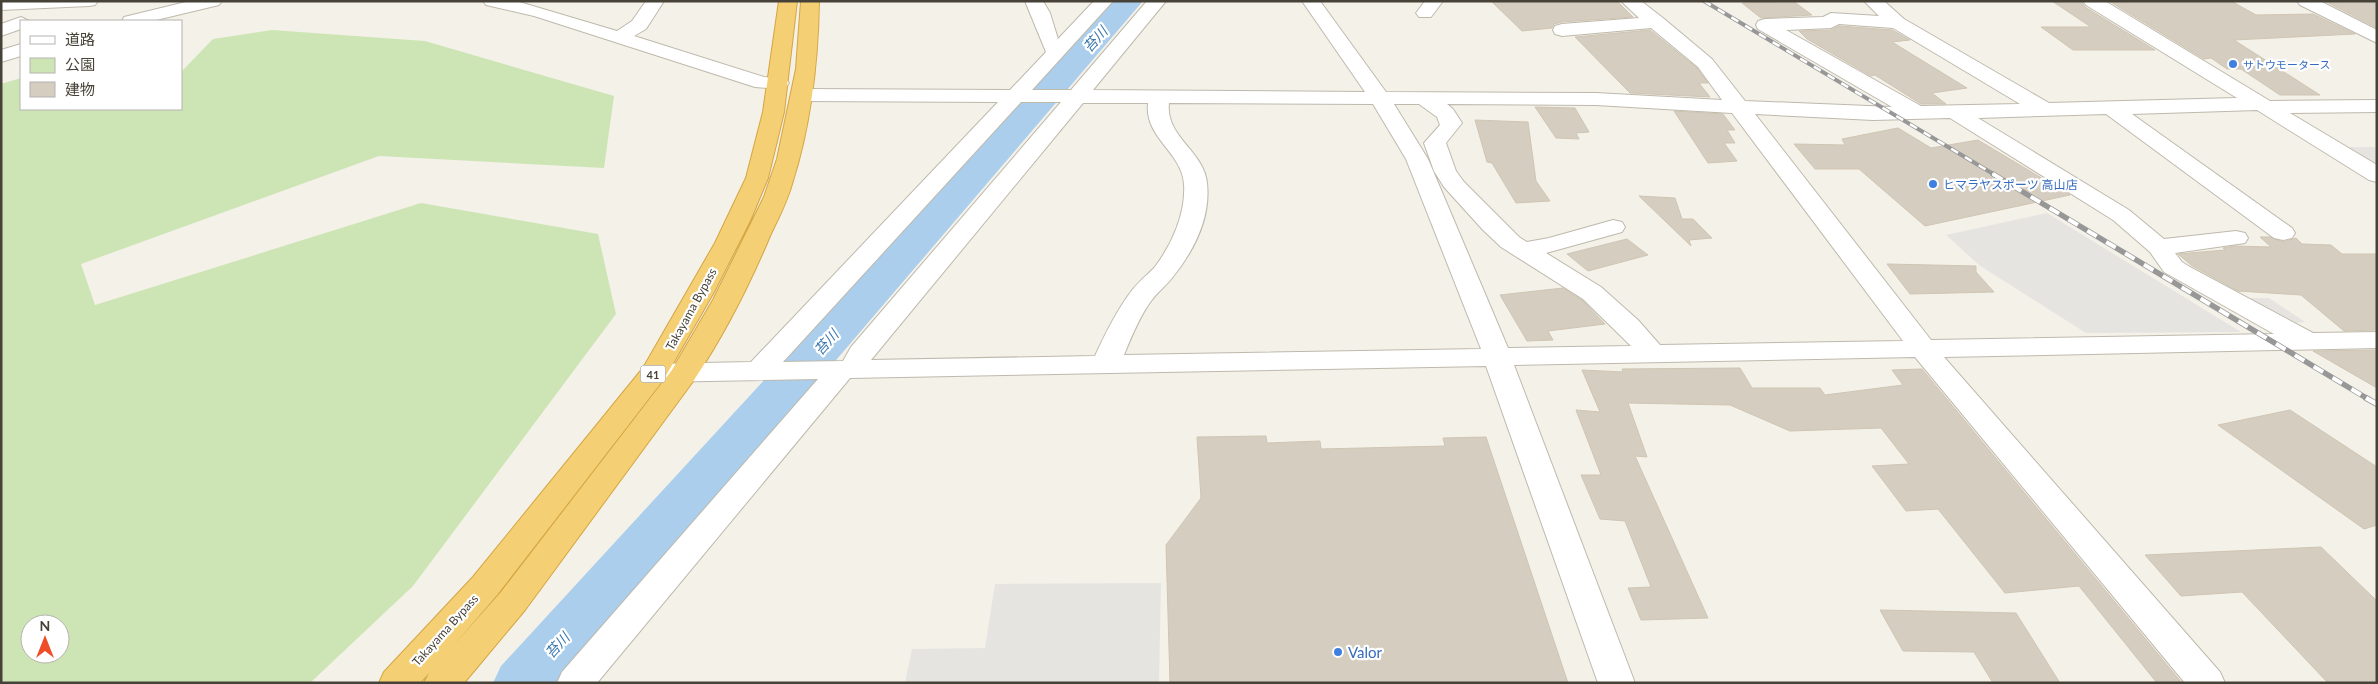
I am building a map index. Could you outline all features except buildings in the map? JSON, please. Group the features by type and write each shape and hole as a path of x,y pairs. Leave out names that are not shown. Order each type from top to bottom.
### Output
{"highway":[{"name":"Takayama Bypass","path":"442,683 513,601 684,374 706,339 749,255 782,182 791,89 788,1"},
{"name":"Takayama Bypass","path":"397,683 484,586 654,373 680,331 750,196 768,133 791,89 810,25 810,1"}],"street":[{"path":"135,20 213,1"},
{"path":"492,1 539,12 762,83 791,89 1018,96 1596,99 1845,113 2377,106"},
{"path":"618,38 639,24 655,1"},
{"path":"1034,1 1038,7 1050,44 1056,52"},
{"path":"762,371 1104,1"},
{"path":"575,683 842,370 861,353 1072,96 1157,1"},
{"path":"1311,1 1380,98 1417,159 1490,334 1616,683"},
{"path":"1630,1 1705,63 1924,349 2207,683"},
{"path":"1873,1 1897,23 2044,109"},
{"path":"2092,1 2377,175"},
{"path":"2306,1 2377,37"},
{"path":"1,5 83,2"},
{"path":"31,20 83,2"},
{"path":"1811,8 1816,15 1831,18 1897,23"},
{"path":"1831,18 1831,22 1765,24 1917,113"},
{"path":"1562,30 1656,22"},
{"path":"1,30 20,24"},
{"path":"1,56 20,50"},
{"path":"1106,364 1127,316 1180,250 1193,216 1196,181 1182,154 1168,140 1164,132 1159,109 1159,96"},
{"path":"1425,99 1446,114 1451,123 1450,128 1438,137 1435,143 1445,171 1456,187 1510,242 1592,293 1628,326 1652,353"},
{"path":"2111,108 2283,233"},
{"path":"1953,111 2121,215 2194,281 2308,341"},
{"path":"1522,250 1552,246 1613,227"},
{"path":"2166,257 2236,238"},
{"path":"654,373 684,374 1106,364 1498,358 1652,353 2377,340"}],"green space":[{"path":"272,30 425,41 614,96 604,168 379,156 81,264 95,305 421,203 598,234 616,314 413,586 310,683 1,683 1,84 20,78 20,110 182,110 182,71 213,39"}],"shaded area":[{"path":"2346,147 2375,147 2377,163 2372,163"},
{"path":"2047,213 2241,332 2086,333 1979,265 1946,235"},
{"path":"2241,298 2269,298 2305,322 2286,324"},
{"path":"1161,583 1159,683 905,683 912,649 985,648 995,584"}],"waterway":[{"name":"苔川","path":"523,683 1129,1"}],"railway":[{"path":"1704,1 1995,175"},
{"path":"1993,174 2368,399"},
{"path":"2366,398 2377,404"}],"place":[{"name":"サトウモータース","path":"2233,64"},
{"name":"ヒマラヤスポーツ 高山店","path":"1933,184"},
{"name":"Valor","path":"1338,652"}]}
